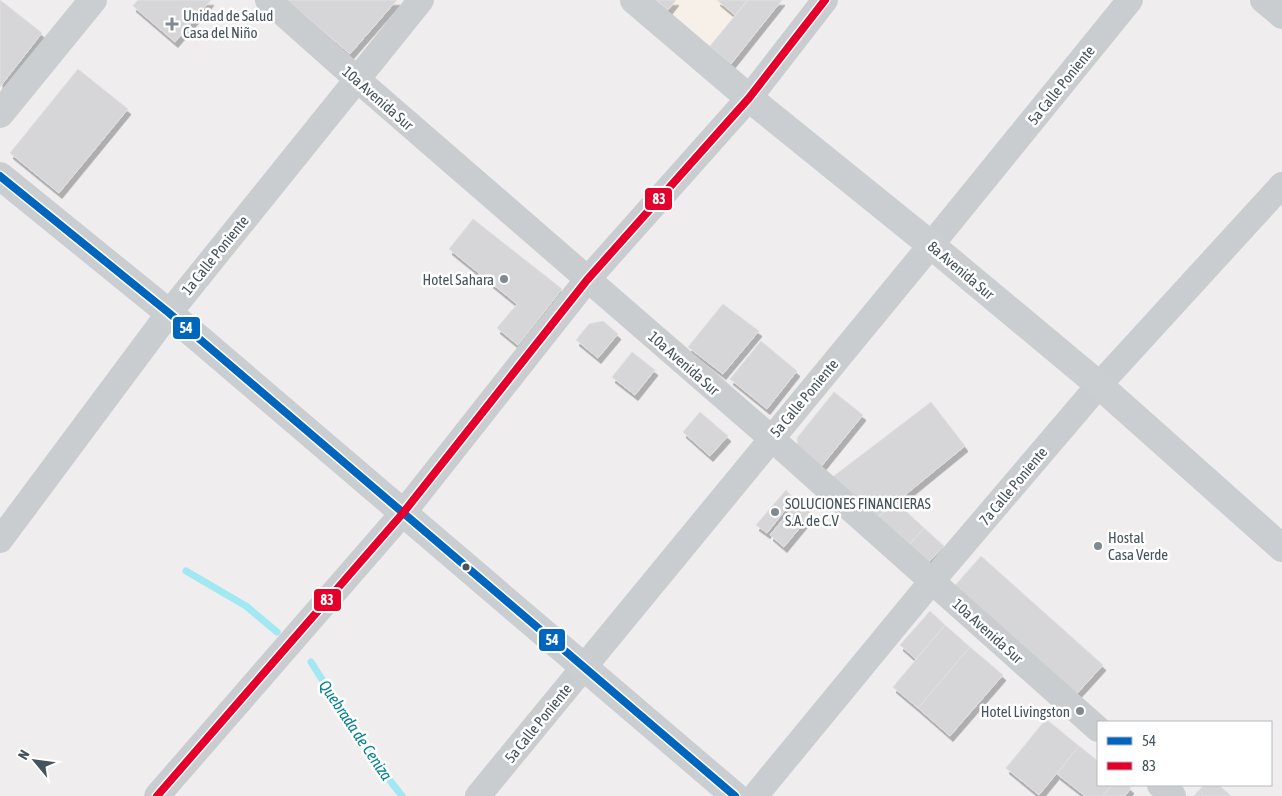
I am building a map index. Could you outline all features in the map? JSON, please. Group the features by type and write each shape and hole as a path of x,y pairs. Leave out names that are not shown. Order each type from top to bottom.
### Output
{"street":[{"path":"0,114 93,0"},
{"name":"10a Avenida Sur","path":"268,0 771,438 1097,728"},
{"name":"1a Calle Poniente","path":"0,540 169,313 421,0"},
{"name":"8a Avenida Sur","path":"634,0 749,98 1100,385 1282,548"},
{"path":"157,796 403,513 588,280 749,98 825,0"},
{"name":"5a Calle Poniente","path":"478,796 1130,0"},
{"path":"1263,0 1282,16"},
{"path":"0,176 169,313 735,796"},
{"name":"7a Calle Poniente","path":"755,796 932,581 1100,385 1282,184"},
{"path":"1161,786 1173,796"}],"shaded area":[{"path":"656,0 782,0 731,64"}],"building":[{"path":"0,0 42,33 0,87"},
{"name":"Unidad de Salud Casa del Niño","path":"138,0 211,0 175,42 133,6"},
{"path":"287,0 397,0 350,54"},
{"path":"656,0 676,0 668,10"},
{"path":"717,0 748,0 735,15"},
{"path":"748,0 782,0 731,64 710,46"},
{"path":"78,69 128,109 59,193 10,153"},
{"path":"473,219 562,289 518,345 497,328 517,304 449,249"},
{"path":"723,304 759,331 723,374 688,347"},
{"path":"603,321 618,334 598,358 576,340 589,324"},
{"path":"761,341 797,371 767,409 730,379"},
{"path":"632,352 655,370 635,395 612,377"},
{"path":"834,392 863,415 820,468 798,450 797,438"},
{"path":"931,402 965,446 877,518 830,479"},
{"path":"700,412 728,436 710,456 683,432"},
{"name":"SOLUCIONES FINANCIERAS S.A. de C.V","path":"786,490 794,499 767,533 756,525"},
{"path":"798,501 812,513 784,547 770,535"},
{"path":"896,502 924,528 908,546 877,518"},
{"path":"924,528 944,546 928,563 908,546"},
{"path":"981,556 1103,665 1073,698 951,590"},
{"path":"930,611 945,625 916,659 900,645"},
{"path":"945,625 970,647 918,708 893,687"},
{"path":"970,647 1003,675 950,736 918,708"},
{"path":"1046,719 1079,746 1039,795 1006,768"},
{"path":"1079,746 1097,760 1097,786 1111,786 1103,796 1085,796 1057,774"},
{"path":"1111,786 1128,786 1131,788 1125,796 1103,796"},
{"path":"1203,786 1220,786 1231,796 1205,796 1199,790"},
{"path":"1199,790 1205,796 1194,796"}],"waterway":[{"name":"Quebrada de Ceniza","path":"186,571 246,606 277,632"},
{"name":"Quebrada de Ceniza","path":"311,662 367,751 402,796"}],"transit line":[{"name":"83","path":"157,796 403,513 587,280 749,98 825,0"},
{"name":"54","path":"0,176 169,313 735,796"}],"place":[{"name":"Unidad de Salud Casa del Niño","path":"172,24"},
{"name":"Hotel Sahara","path":"504,279"},
{"name":"SOLUCIONES FINANCIERAS S.A. de C.V","path":"775,512"},
{"name":"Hostal Casa Verde","path":"1098,546"},
{"name":"Hotel Livingston","path":"1080,711"}]}
